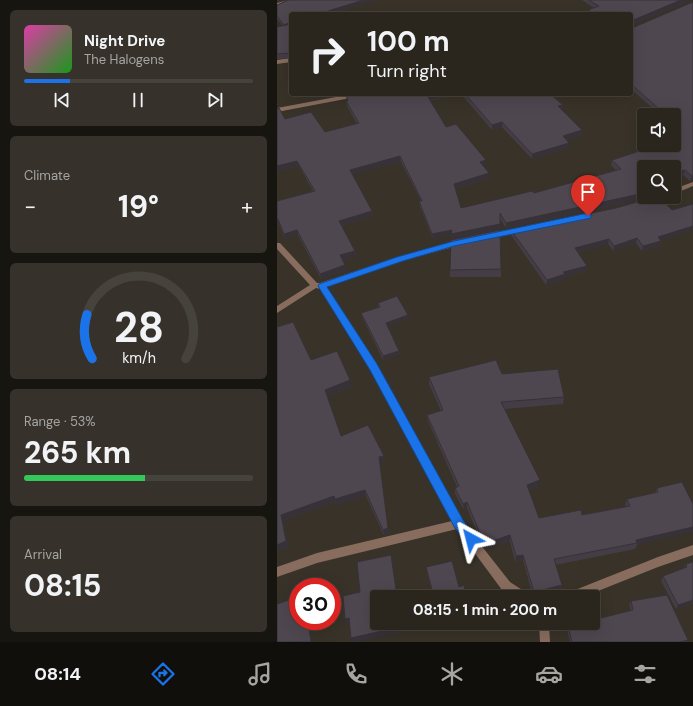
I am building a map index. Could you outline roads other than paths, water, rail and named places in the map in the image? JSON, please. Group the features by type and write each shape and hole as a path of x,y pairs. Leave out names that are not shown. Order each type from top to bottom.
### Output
{"street":[{"path":"277,5 295,0"},
{"path":"277,62 289,60"},
{"path":"277,110 350,96"},
{"path":"681,189 693,184"},
{"path":"483,237 529,228"},
{"path":"277,310 319,285 400,259 468,240"},
{"path":"277,245 319,285 355,335 385,387 459,524 506,586 512,590"},
{"path":"277,572 317,558 459,524"},
{"path":"588,590 693,550"},
{"path":"544,630 545,642"}]}
